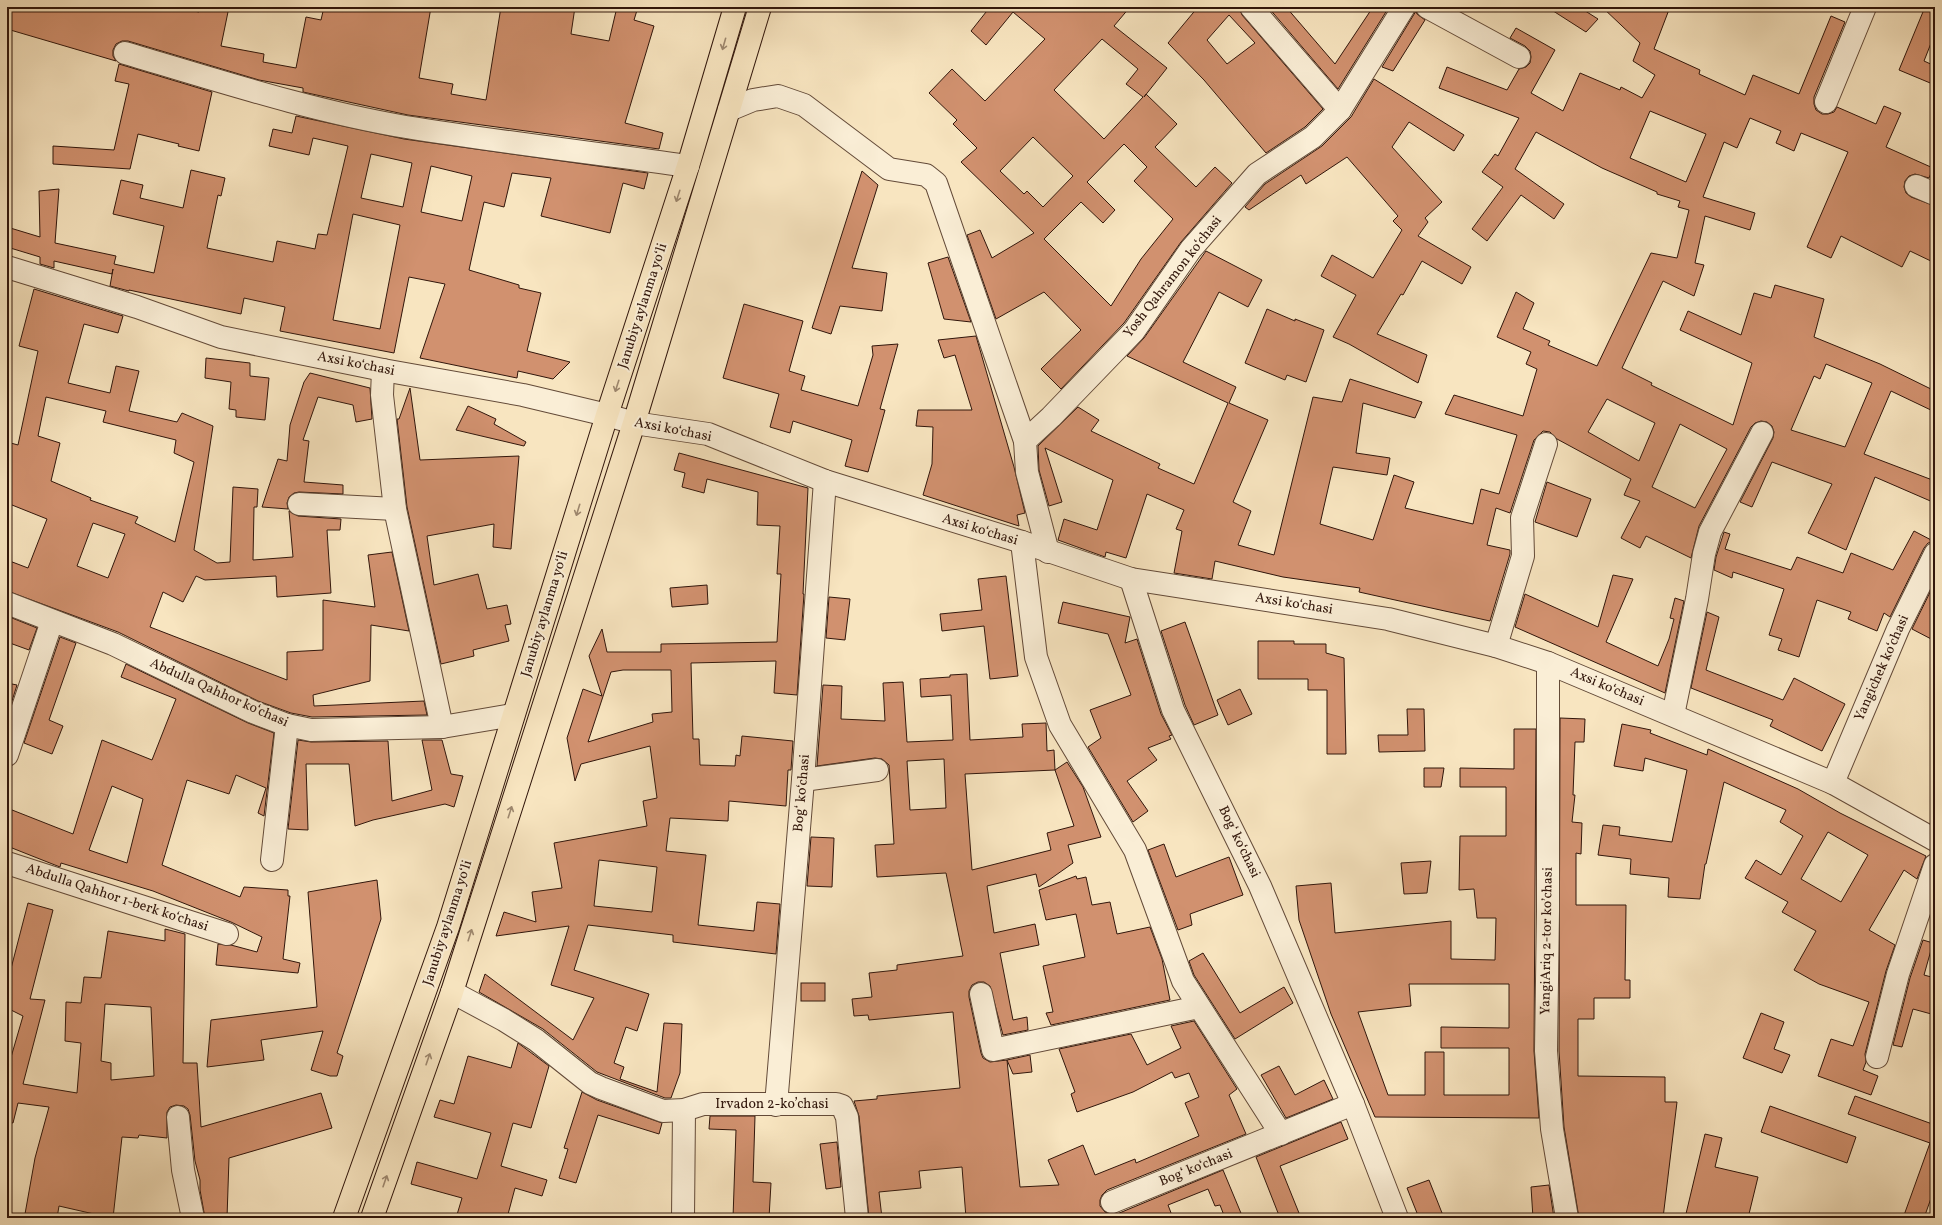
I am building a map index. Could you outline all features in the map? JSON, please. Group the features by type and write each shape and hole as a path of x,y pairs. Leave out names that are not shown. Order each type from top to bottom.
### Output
{"highway":[{"name":"Janubiy aylanma yoʻli","path":"344,1218 448,927 607,415 688,166 734,7"},
{"name":"Janubiy aylanma yoʻli","path":"372,1218 452,992 634,423 760,7"}],"street":[{"path":"1251,7 1340,110"},
{"name":"Yosh Qahramon koʻchasi","path":"1025,441 1051,417 1134,331 1192,249 1257,174 1313,137 1340,110 1404,7"},
{"path":"1427,7 1519,57"},
{"path":"1826,102 1865,7"},
{"path":"125,53 241,87 347,115 405,127 688,166"},
{"path":"729,110 753,100 778,96 804,105 889,169 926,175 936,183 1025,441 1027,472 1048,552"},
{"name":"Axsi koʻchasi","path":"7,267 137,307 222,337 383,370 524,395 634,423 708,434 825,481 1022,542 1131,579 1388,619 1496,646 1548,663 1833,782 1935,840"},
{"path":"383,370 382,395 394,509 442,727"},
{"path":"1673,715 1697,599 1704,554 1710,532 1762,434"},
{"path":"1496,646 1523,556 1522,518 1546,444"},
{"name":"Bogʻ koʻchasi","path":"776,1105 804,780 825,481"},
{"path":"299,504 394,509"},
{"path":"1022,542 1036,657 1060,725 1135,850 1183,981 1281,1134"},
{"name":"Yangichek koʻchasi","path":"1833,782 1898,629 1935,554"},
{"name":"Bogʻ koʻchasi","path":"1131,579 1173,710 1260,886 1353,1104 1397,1218"},
{"name":"Abdulla Qahhor koʻchasi","path":"7,603 113,644 253,712 287,725 311,730 442,727 513,715"},
{"path":"7,755 52,621"},
{"name":"YangiАriq 2-tor koʼchasi","path":"1548,663 1548,911 1546,1051 1552,1129 1567,1218"},
{"path":"272,860 287,725"},
{"path":"804,780 877,770"},
{"name":"Аbdulla Qahhor 1-berk koʻchasi","path":"7,863 227,934"},
{"path":"1877,1057 1898,974 1935,865"},
{"name":"Irvadon 2-koʼchasi","path":"452,992 504,1020 536,1040 595,1085 663,1111 684,1110 703,1104 836,1104 842,1106 845,1111 857,1218"},
{"path":"981,994 993,1050 1199,1007"},
{"name":"Bogʻ koʻchasi","path":"1112,1202 1353,1104"},
{"path":"683,1218 684,1110"},
{"path":"178,1117 183,1170 193,1218"}],"building":[{"path":"7,7 172,7 199,12 200,7 229,7 221,46 264,54 263,62 296,68 306,17 321,20 324,7 431,7 419,78 453,84 451,94 486,100 501,7 575,7 571,34 609,41 617,7 638,7 634,20 654,26 625,123 663,133 659,149 408,115 303,92 303,88 259,80 128,41 122,41 116,44 113,50 113,56 116,61 7,29"},
{"path":"990,7 1130,7 1114,26 1167,68 1146,94 1177,124 1155,147 1196,187 1215,167 1232,183 1181,242 1124,323 1061,389 1041,369 1081,330 1044,292 996,319 967,235 980,230 992,258 1034,233 961,162 977,148 953,124 957,120 929,93 952,69 985,101 1045,39 1013,12 986,45 971,31","holes":["1102,39 1138,69 1126,84 1143,97 1104,139 1054,90","1033,137 1073,176 1043,207 1027,191 1024,194 1000,171","1124,144 1147,167 1134,181 1173,219 1141,259 1111,306 1044,239 1081,202 1103,223 1115,210 1087,182"]},
{"path":"1198,7 1239,7 1242,15 1323,109 1305,127 1266,153 1204,80 1168,43","holes":["1229,15 1255,43 1227,64 1207,40"]},
{"path":"1268,7 1286,7 1335,64 1373,7 1389,7 1338,89"},
{"path":"1547,7 1579,7 1598,19 1586,32"},
{"path":"1602,7 1670,7 1654,49 1700,70 1699,74 1745,95 1753,75 1799,94 1831,16 1845,22 1814,97 1816,110 1822,114 1828,114 1834,112 1837,107 1876,124 1884,106 1901,113 1886,147 1933,168 1929,178 1915,174 1909,176 1905,181 1904,187 1906,193 1911,197 1935,206 1935,263 1910,251 1902,267 1841,236 1831,258 1807,247 1848,152 1801,133 1794,151 1776,143 1781,131 1750,118 1737,148 1724,142 1703,197 1755,213 1750,230 1705,216 1695,263 1704,265 1694,296 1663,281 1622,368 1652,383 1651,385 1733,425 1752,363 1680,330 1688,311 1741,335 1754,293 1771,298 1775,285 1824,299 1814,337 1880,364 1935,391 1935,412 1891,391 1864,454 1935,481 1935,503 1875,477 1846,550 1808,533 1832,484 1772,462 1752,507 1740,502 1773,438 1774,432 1772,426 1767,422 1761,421 1755,423 1751,427 1699,526 1691,558 1646,536 1640,548 1621,538 1640,501 1624,495 1631,479 1557,439 1550,432 1543,431 1534,440 1510,513 1496,508 1487,545 1510,550 1510,554 1490,621 1359,592 1360,588 1283,577 1215,561 1212,579 1174,573 1182,531 1176,529 1184,510 1147,494 1126,558 1106,552 1105,557 1058,540 1064,519 1097,530 1113,480 1045,448 1062,502 1049,506 1039,470 1038,446 1078,407 1099,420 1091,431 1160,464 1158,468 1194,484 1228,403 1127,356 1144,338 1206,251 1262,280 1248,307 1219,292 1183,362 1236,387 1229,403 1268,420 1233,502 1251,511 1238,545 1274,555 1313,397 1342,402 1350,379 1422,402 1415,418 1363,403 1356,453 1390,458 1387,475 1333,467 1320,524 1373,540 1394,475 1414,482 1405,508 1473,524 1481,489 1499,494 1517,435 1445,414 1454,395 1523,416 1537,369 1526,364 1531,352 1497,337 1516,292 1534,303 1523,329 1550,341 1548,345 1597,366 1651,253 1677,258 1689,210 1678,207 1680,201 1657,194 1657,192 1602,168 1536,132 1515,169 1564,204 1554,219 1521,195 1487,241 1472,229 1503,187 1482,172 1495,154 1498,156 1519,118 1439,88 1447,67 1507,90 1519,69 1526,67 1530,63 1531,57 1530,51 1525,46 1510,38 1516,28 1555,50 1531,93 1563,111 1580,73 1620,90 1621,87 1642,98 1655,75 1633,61 1640,43","holes":["1650,111 1706,134 1686,182 1630,158","1826,364 1872,383 1845,447 1791,430 1814,376 1820,379","1607,399 1655,423 1639,461 1588,432","1680,424 1727,449 1695,508 1652,487"]},
{"path":"1925,7 1935,7 1935,33 1924,61 1935,66 1935,85 1899,70"},
{"path":"1416,11 1417,14 1425,20 1393,71 1382,67"},
{"path":"119,64 212,92 199,151 178,146 179,144 138,134 130,169 53,164 53,146 114,150 129,84 115,81"},
{"path":"1374,79 1464,135 1454,151 1409,122 1392,147 1442,202 1425,218 1428,222 1418,236 1471,267 1462,284 1422,261 1403,295 1401,294 1377,334 1427,355 1418,383 1349,344 1333,337 1356,295 1321,276 1332,255 1373,278 1402,230 1393,221 1398,216 1347,157 1306,184 1301,175 1249,210 1245,207 1265,184 1322,146 1351,117"},
{"path":"296,116 404,139 648,173 644,189 623,183 610,233 541,216 551,178 512,173 504,207 484,202 469,270 519,285 519,288 541,293 527,351 570,362 553,379 518,371 517,378 420,358 445,284 409,277 394,353 280,331 285,307 244,298 241,314 129,291 110,286 113,269 112,274 54,261 54,268 40,264 40,257 7,247 7,227 40,237 39,191 59,189 55,243 116,256 114,264 154,273 164,226 113,214 121,180 143,185 140,198 183,208 191,170 225,178 221,196 218,195 207,248 273,262 277,241 315,249 318,234 327,235 348,146 313,138 309,155 269,146 273,129 292,133","holes":["371,154 412,163 403,207 361,198","431,166 472,176 462,221 421,212","353,214 400,225 380,329 333,320"]},
{"path":"862,171 878,185 852,268 887,273 882,311 840,306 831,334 812,328"},
{"path":"948,257 971,322 944,319 928,263"},
{"path":"34,289 123,316 118,333 84,324 68,383 110,393 116,366 139,371 129,411 177,422 182,413 213,426 194,550 217,563 230,562 233,487 258,489 257,507 254,507 253,560 293,557 289,511 298,516 341,519 340,530 327,530 331,593 277,597 276,576 205,580 196,576 183,602 163,592 150,627 287,680 287,652 323,650 323,600 375,607 368,555 392,552 409,631 371,625 370,681 313,695 314,706 424,701 427,715 312,717 291,713 258,701 118,632 7,591 7,560 28,568 47,519 7,503 7,442 18,445 38,351 19,346","holes":["46,397 106,411 103,422 176,440 174,453 194,462 175,542 135,523 138,517 90,500 91,498 51,481 60,443 38,436","93,523 125,534 108,578 77,566"]},
{"path":"744,304 803,321 789,371 805,376 801,390 858,406 873,355 872,346 898,344 880,409 885,410 868,472 845,466 852,440 793,421 790,433 770,427 779,394 723,378"},
{"path":"1267,309 1295,321 1295,319 1324,330 1306,382 1287,375 1285,380 1245,363"},
{"path":"976,336 1014,467 1025,513 1017,515 1019,526 923,495 932,464 933,427 916,426 918,410 972,410 955,355 944,358 938,340"},
{"path":"206,358 250,363 250,376 269,378 265,420 236,417 236,410 229,409 231,382 205,378"},
{"path":"310,373 370,388 372,419 356,422 353,405 318,397 303,440 309,441 304,482 343,485 343,494 299,492 294,493 289,497 287,503 288,509 262,507 278,459 287,461 290,425 304,382"},
{"path":"410,388 420,460 519,456 511,549 493,547 494,524 427,536 434,585 478,574 487,609 507,605 511,624 505,625 509,641 473,650 474,656 441,664 407,507 397,419 399,419"},
{"path":"468,406 496,419 494,424 526,442 524,446 456,430"},
{"path":"679,453 808,488 804,594 797,695 774,693 776,661 691,663 693,739 699,739 700,765 735,766 736,755 740,756 742,736 793,741 791,770 788,770 786,806 729,801 728,821 670,818 666,851 706,855 698,925 754,931 757,902 780,904 776,954 673,942 673,935 588,925 574,970 649,994 637,1031 626,1027 614,1063 624,1067 620,1079 657,1092 664,1023 682,1024 680,1073 671,1098 665,1098 597,1072 543,1029 479,992 485,974 573,1040 594,998 551,985 569,926 496,936 504,912 536,922 532,892 562,888 554,843 647,826 643,801 657,798 650,746 581,764 575,781 567,738 583,689 602,696 589,656 602,629 607,652 661,652 661,644 777,642 781,574 777,574 780,526 757,525 758,492 707,479 704,493 682,487 685,473 674,470","holes":["623,670 671,670 672,712 652,714 653,722 588,742 611,672","599,860 657,867 652,912 594,906"]},
{"path":"1547,482 1591,499 1577,537 1535,522"},
{"path":"1914,531 1935,542 1928,543 1924,548 1890,617 1884,613 1877,631 1848,619 1851,612 1817,600 1799,657 1778,650 1782,639 1769,635 1784,589 1733,572 1732,578 1714,570 1716,557 1724,532 1730,534 1725,549 1791,570 1797,557 1843,573 1851,553 1893,570"},
{"path":"1613,575 1633,579 1606,642 1658,666 1669,639 1674,619 1670,618 1675,598 1684,601 1665,693 1515,627 1525,594 1598,627"},
{"path":"1006,576 1018,676 990,679 984,626 942,631 940,614 982,610 978,579"},
{"path":"1935,582 1935,641 1912,629"},
{"path":"707,585 708,604 672,607 670,588"},
{"path":"829,597 850,599 845,640 826,638"},
{"path":"1063,602 1130,617 1125,643 1137,639 1161,714 1172,735 1169,736 1171,739 1148,748 1157,760 1127,781 1148,811 1133,822 1088,747 1101,738 1090,710 1131,695 1108,634 1058,623"},
{"path":"1707,612 1719,617 1706,670 1783,700 1794,678 1845,704 1822,751 1770,726 1773,720 1691,688"},
{"path":"7,616 37,628 29,650 7,642"},
{"path":"1185,622 1218,715 1194,725 1185,705 1161,631"},
{"path":"60,637 76,643 49,720 63,726 52,754 24,743"},
{"path":"1258,641 1294,641 1294,644 1326,644 1326,653 1344,658 1346,754 1327,754 1327,690 1308,690 1308,679 1258,679"},
{"path":"126,664 248,723 274,733 264,816 258,813 266,788 236,775 229,794 187,780 162,865 240,897 244,887 288,890 288,896 290,896 283,959 300,963 298,973 216,965 218,944 231,945 257,952 262,937 231,922 153,891 61,863 60,867 7,846 7,808 73,834 102,740 152,760 176,699 121,677","holes":["112,786 143,799 127,863 89,850"]},
{"path":"967,674 970,740 1023,737 1022,724 1046,723 1047,751 1054,750 1055,770 1067,762 1083,787 1101,837 1068,845 1073,863 1039,887 1036,874 987,886 994,933 1035,924 1039,945 1000,953 1013,1020 1027,1017 1028,1030 1003,1035 990,986 984,982 978,982 972,985 969,991 969,997 983,1058 990,1062 1007,1060 1020,1187 1059,1185 1048,1160 1083,1145 1095,1175 1135,1159 1136,1163 1199,1136 1185,1103 1199,1097 1189,1073 1175,1078 1172,1072 1133,1092 1077,1112 1071,1094 1075,1092 1059,1049 1131,1034 1147,1065 1181,1048 1171,1026 1194,1021 1237,1089 1229,1095 1246,1134 1107,1190 1102,1195 1100,1206 1105,1212 1117,1214 1223,1170 1243,1218 1225,1218 1220,1205 1215,1206 1208,1189 1168,1205 1173,1218 966,1218 962,1167 919,1171 921,1188 879,1192 882,1218 869,1218 859,1116 854,1101 877,1099 877,1096 960,1088 953,1012 869,1020 868,1015 854,1016 852,999 872,997 869,973 897,970 897,965 963,956 946,873 877,877 875,845 894,844 889,765 882,759 875,758 817,766 823,685 842,686 841,719 885,721 883,683 903,682 907,742 953,740 951,695 921,697 920,679 950,677 950,675","holes":["944,759 946,808 910,810 907,761","1055,770 1074,826 1047,833 1051,850 972,870 965,774"]},
{"path":"7,683 17,685 11,704 7,703"},
{"path":"1240,689 1252,714 1228,725 1217,700"},
{"path":"1407,709 1424,709 1425,751 1379,752 1378,735 1408,735"},
{"path":"1560,718 1585,719 1584,742 1575,742 1573,795 1575,795 1572,822 1582,823 1581,854 1576,853 1576,905 1626,905 1625,980 1630,980 1630,998 1594,998 1594,1019 1578,1019 1578,1076 1665,1077 1665,1102 1677,1102 1663,1218 1579,1218 1564,1127 1559,1051"},
{"path":"1622,724 1651,730 1650,733 1707,755 1708,749 1798,789 1840,813 1926,856 1917,879 1904,870 1869,930 1895,945 1886,971 1865,1054 1866,1062 1863,1070 1878,1076 1871,1095 1818,1076 1831,1039 1853,1046 1869,1002 1819,984 1794,970 1816,931 1782,912 1788,902 1745,878 1756,860 1781,875 1803,836 1780,822 1786,810 1724,782 1705,864 1700,899 1668,897 1669,878 1630,874 1631,859 1598,855 1603,825 1620,827 1619,835 1672,842 1687,770 1645,758 1643,771 1614,766","holes":["1828,832 1868,855 1841,902 1801,879"]},
{"path":"1514,729 1536,729 1534,1051 1539,1118 1375,1117 1331,1014 1299,920 1296,886 1331,883 1335,933 1451,921 1451,959 1495,960 1496,918 1477,918 1474,889 1459,890 1460,836 1506,836 1506,787 1460,787 1460,768 1514,769","holes":["1409,984 1509,984 1509,1028 1441,1027 1441,1048 1509,1048 1509,1095 1444,1095 1444,1052 1425,1052 1425,1095 1388,1095 1358,1012 1411,1006"]},
{"path":"298,740 311,742 388,741 392,801 432,790 422,740 442,740 451,774 463,776 454,807 445,804 373,820 355,826 349,764 306,764 308,830 288,829"},
{"path":"1424,768 1444,768 1441,787 1424,787"},
{"path":"811,837 834,838 832,887 807,886"},
{"path":"1164,844 1176,877 1229,857 1243,895 1190,914 1192,925 1178,930 1148,850"},
{"path":"1431,861 1427,893 1404,894 1401,863"},
{"path":"1076,876 1077,879 1086,877 1092,905 1110,902 1117,934 1150,927 1162,959 1170,1000 1051,1025 1046,1013 1053,1012 1043,966 1085,957 1076,914 1046,920 1039,890"},
{"path":"377,880 381,919 337,1053 343,1056 337,1076 330,1076 311,1070 323,1031 261,1040 264,1060 207,1067 211,1020 317,1007 308,892"},
{"path":"28,903 53,910 30,999 45,1000 23,1084 77,1093 81,1043 65,1041 66,1002 81,1003 84,977 101,978 108,931 165,941 165,929 185,934 183,1063 197,1063 201,1127 321,1093 332,1128 229,1158 227,1218 205,1218 200,1190 200,1180 195,1161 190,1115 188,1109 184,1106 176,1105 170,1107 167,1112 167,1138 139,1135 138,1138 122,1137 113,1218 94,1218 94,1214 59,1206 57,1218 44,1218 25,1214 35,1158 49,1107 18,1103 13,1123 7,1122 7,1071 23,1016 7,1008 7,984","holes":["105,1004 151,1007 154,1076 111,1080 111,1063 101,1061"]},
{"path":"1923,940 1933,943 1924,975 1935,978 1935,1015 1913,1009 1902,1047 1893,1045 1910,978"},
{"path":"1203,953 1240,1013 1284,987 1293,1003 1235,1039 1194,975 1189,961"},
{"path":"801,983 825,983 825,1001 801,1001"},
{"path":"1761,1013 1784,1022 1774,1049 1790,1055 1782,1073 1743,1058"},
{"path":"518,1043 549,1066 531,1128 513,1123 501,1166 547,1180 542,1196 515,1188 507,1218 456,1218 462,1198 411,1184 417,1162 477,1179 491,1133 434,1117 440,1100 454,1104 468,1056 511,1068"},
{"path":"1030,1055 1032,1072 1013,1074 1007,1060"},
{"path":"1279,1066 1295,1095 1324,1080 1333,1099 1286,1118 1261,1075"},
{"path":"582,1092 597,1100 662,1123 659,1134 598,1115 576,1183 559,1178 568,1149 564,1148"},
{"path":"1855,1096 1935,1125 1935,1187 1924,1218 1903,1218 1930,1143 1848,1114"},
{"path":"1770,1106 1856,1137 1847,1163 1761,1132"},
{"path":"710,1116 755,1116 753,1182 771,1183 769,1218 733,1218 736,1130 709,1129"},
{"path":"1341,1122 1348,1139 1280,1166 1301,1218 1280,1218 1256,1157"},
{"path":"1705,1134 1722,1138 1715,1167 1758,1177 1748,1218 1685,1218"},
{"path":"837,1142 841,1187 826,1189 820,1144"},
{"path":"1429,1180 1444,1218 1419,1218 1407,1188"},
{"path":"1549,1185 1554,1218 1533,1218 1531,1187"}]}
